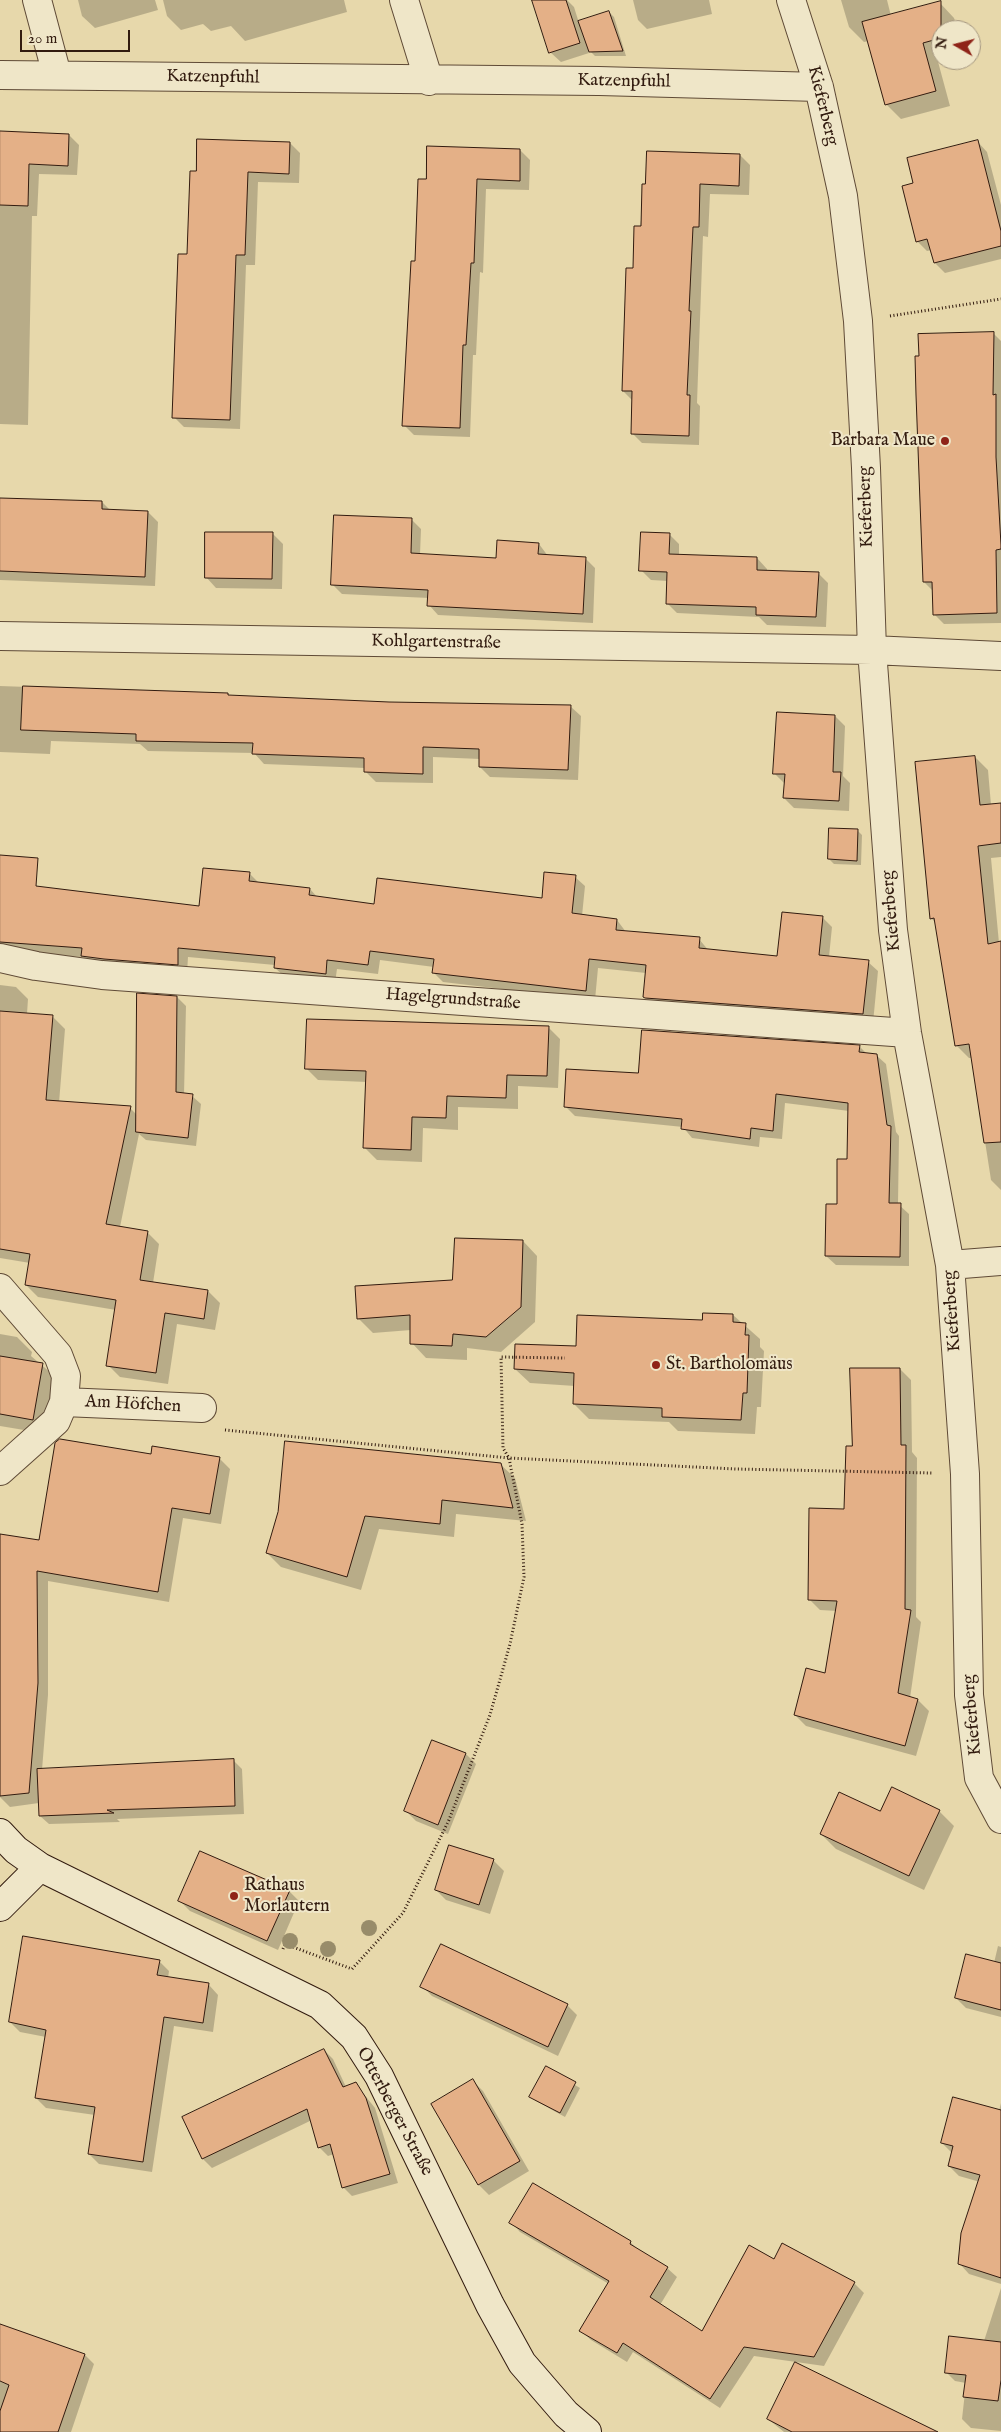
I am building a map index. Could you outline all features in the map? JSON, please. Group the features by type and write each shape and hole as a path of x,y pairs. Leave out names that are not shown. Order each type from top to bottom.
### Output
{"street":[{"path":"37,0 57,75"},
{"path":"404,0 429,81"},
{"name":"Kieferberg","path":"791,0 819,86 843,196 858,320 866,468 872,650 893,930 907,1032 950,1265 965,1474 969,1696 979,1778 1001,1819"},
{"name":"Katzenpfuhl","path":"0,75 429,81 599,81 819,86"},
{"name":"Kohlgartenstraße","path":"0,636 872,650 1001,656"},
{"name":"Hagelgrundstraße","path":"0,958 36,966 102,975 907,1032"},
{"path":"950,1265 1001,1261"},
{"name":"Am Höfchen","path":"0,1288 58,1355 66,1376 64,1402 56,1421 0,1471"},
{"name":"Am Höfchen","path":"64,1402 202,1408"},
{"name":"Otterberger Straße","path":"0,1833 16,1850 40,1867 320,2005 354,2037 379,2076 490,2305 522,2363 566,2423 588,2432"},
{"path":"0,1907 40,1867"}],"path":[{"path":"858,320 1001,298"},
{"path":"352,1969 403,1913 449,1820 490,1716 510,1644 524,1577 522,1524 508,1458 503,1448 501,1357 565,1358"},
{"path":"202,1408 220,1430 508,1458 736,1469 965,1474"}],"building":[{"path":"532,0 566,0 580,43 549,53"},
{"path":"941,1 941,20 931,20 931,41 923,43 936,91 885,105 862,22"},
{"path":"609,11 623,51 589,52 578,21"},
{"path":"0,131 69,134 68,166 29,164 28,206 0,205"},
{"path":"197,139 290,142 289,174 248,172 245,255 236,255 230,420 172,418 178,254 187,254 190,171 196,171"},
{"path":"978,140 1001,231 1001,246 934,263 927,239 916,242 902,186 913,183 907,158"},
{"path":"427,146 520,149 520,181 477,179 474,263 471,263 466,345 463,345 460,428 402,426 411,261 415,261 418,179 426,179"},
{"path":"647,151 740,154 739,186 700,184 699,227 693,227 689,311 691,311 687,395 690,395 689,436 631,434 632,391 622,391 626,268 633,268 634,226 641,226 642,184 645,184"},
{"path":"994,332 993,395 996,394 996,457 1001,545 1001,549 996,550 997,613 933,615 932,582 923,582 915,356 919,356 918,334"},
{"path":"0,498 102,501 102,509 148,511 145,577 0,571"},
{"path":"334,515 412,518 411,553 496,558 497,540 539,543 538,554 586,557 583,614 427,606 428,590 331,585"},
{"path":"205,532 273,532 272,579 205,578"},
{"path":"641,532 670,533 669,554 757,557 757,570 819,572 816,617 756,615 756,607 666,604 667,572 639,571"},
{"path":"23,686 228,693 228,695 389,702 571,705 568,770 479,767 479,749 423,747 423,774 364,772 364,758 252,754 253,743 136,741 136,734 21,730"},
{"path":"777,712 835,715 833,772 841,772 839,801 783,798 785,774 773,774"},
{"path":"975,756 980,805 1001,803 1001,843 978,846 988,944 1001,941 1001,1142 984,1143 969,1044 955,1046 934,918 930,919 915,762"},
{"path":"829,828 858,829 857,861 828,859"},
{"path":"0,855 38,858 36,886 199,906 203,868 250,872 249,881 310,888 309,895 374,904 377,878 542,898 544,872 576,875 572,913 617,919 616,930 700,937 699,948 777,956 782,912 823,916 819,955 869,960 863,1014 645,998 643,997 646,965 589,959 586,991 432,973 434,959 370,951 368,965 327,960 326,974 274,968 275,957 178,948 178,965 81,956 82,948 0,942"},
{"path":"137,993 177,996 176,1092 193,1094 188,1138 136,1132"},
{"path":"0,1011 53,1015 46,1100 131,1106 106,1224 148,1231 140,1280 208,1290 204,1319 165,1313 156,1373 106,1366 116,1300 25,1285 30,1254 0,1249"},
{"path":"307,1019 549,1026 547,1076 507,1075 506,1098 447,1096 446,1118 412,1117 411,1150 363,1148 366,1071 305,1069"},
{"path":"642,1030 860,1045 859,1052 877,1054 887,1125 891,1126 889,1203 901,1203 900,1257 825,1256 826,1204 837,1204 837,1159 847,1159 848,1103 776,1094 773,1131 751,1128 750,1139 681,1129 682,1119 564,1107 566,1069 638,1073"},
{"path":"455,1238 523,1240 521,1307 486,1337 453,1334 452,1346 410,1344 410,1315 357,1319 355,1286 452,1280"},
{"name":"St. Bartholomäus","path":"703,1313 733,1314 733,1322 746,1323 745,1335 749,1335 747,1393 743,1393 741,1420 662,1417 662,1408 573,1404 574,1373 514,1369 515,1344 576,1346 577,1315 702,1320"},
{"path":"0,1356 43,1363 33,1420 0,1414"},
{"path":"850,1368 900,1368 901,1445 906,1445 905,1609 911,1610 898,1693 918,1699 905,1746 794,1715 806,1668 825,1673 837,1601 808,1600 809,1508 844,1509 846,1446 852,1446"},
{"path":"60,1439 151,1454 152,1446 220,1457 210,1514 172,1508 158,1592 37,1571 38,1683 29,1793 0,1796 0,1534 39,1540 55,1443"},
{"path":"285,1441 501,1463 513,1508 442,1500 440,1524 365,1516 347,1577 266,1553 278,1512"},
{"path":"432,1740 466,1753 438,1825 404,1811"},
{"path":"234,1759 235,1806 107,1810 114,1813 39,1816 37,1769"},
{"path":"892,1787 940,1810 909,1876 820,1834 839,1792 880,1811"},
{"path":"449,1845 494,1859 479,1905 435,1890"},
{"name":"Rathaus Morlautern","path":"200,1851 290,1890 267,1941 178,1901"},
{"path":"23,1936 160,1960 157,1975 209,1983 203,2023 164,2017 143,2162 88,2154 95,2107 35,2098 46,2030 9,2022"},
{"path":"441,1944 568,2004 548,2047 420,1987"},
{"path":"966,1954 1001,1963 1001,2010 955,1998"},
{"path":"324,2049 343,2087 356,2082 366,2098 390,2174 342,2188 330,2144 318,2148 307,2109 202,2159 182,2117"},
{"path":"546,2066 576,2082 560,2113 529,2097"},
{"path":"473,2079 520,2161 478,2185 431,2104"},
{"path":"953,2097 1001,2110 1001,2278 958,2264 961,2233 980,2175 948,2166 953,2146 941,2143"},
{"path":"533,2183 631,2241 630,2244 668,2267 650,2297 702,2331 749,2245 774,2259 782,2243 855,2282 814,2357 744,2347 710,2399 623,2343 617,2353 579,2331 609,2281 509,2223"},
{"path":"0,2324 85,2354 58,2432 0,2432 0,2411 9,2385 0,2381"},
{"path":"949,2336 1001,2342 1001,2380 998,2401 963,2397 966,2375 945,2373"},
{"path":"795,2362 938,2432 792,2432 767,2419"}],"place":[{"name":"Barbara Maue","path":"945,441"},
{"name":"St. Bartholomäus","path":"656,1365"},
{"name":"Rathaus Morlautern","path":"234,1896"}]}
